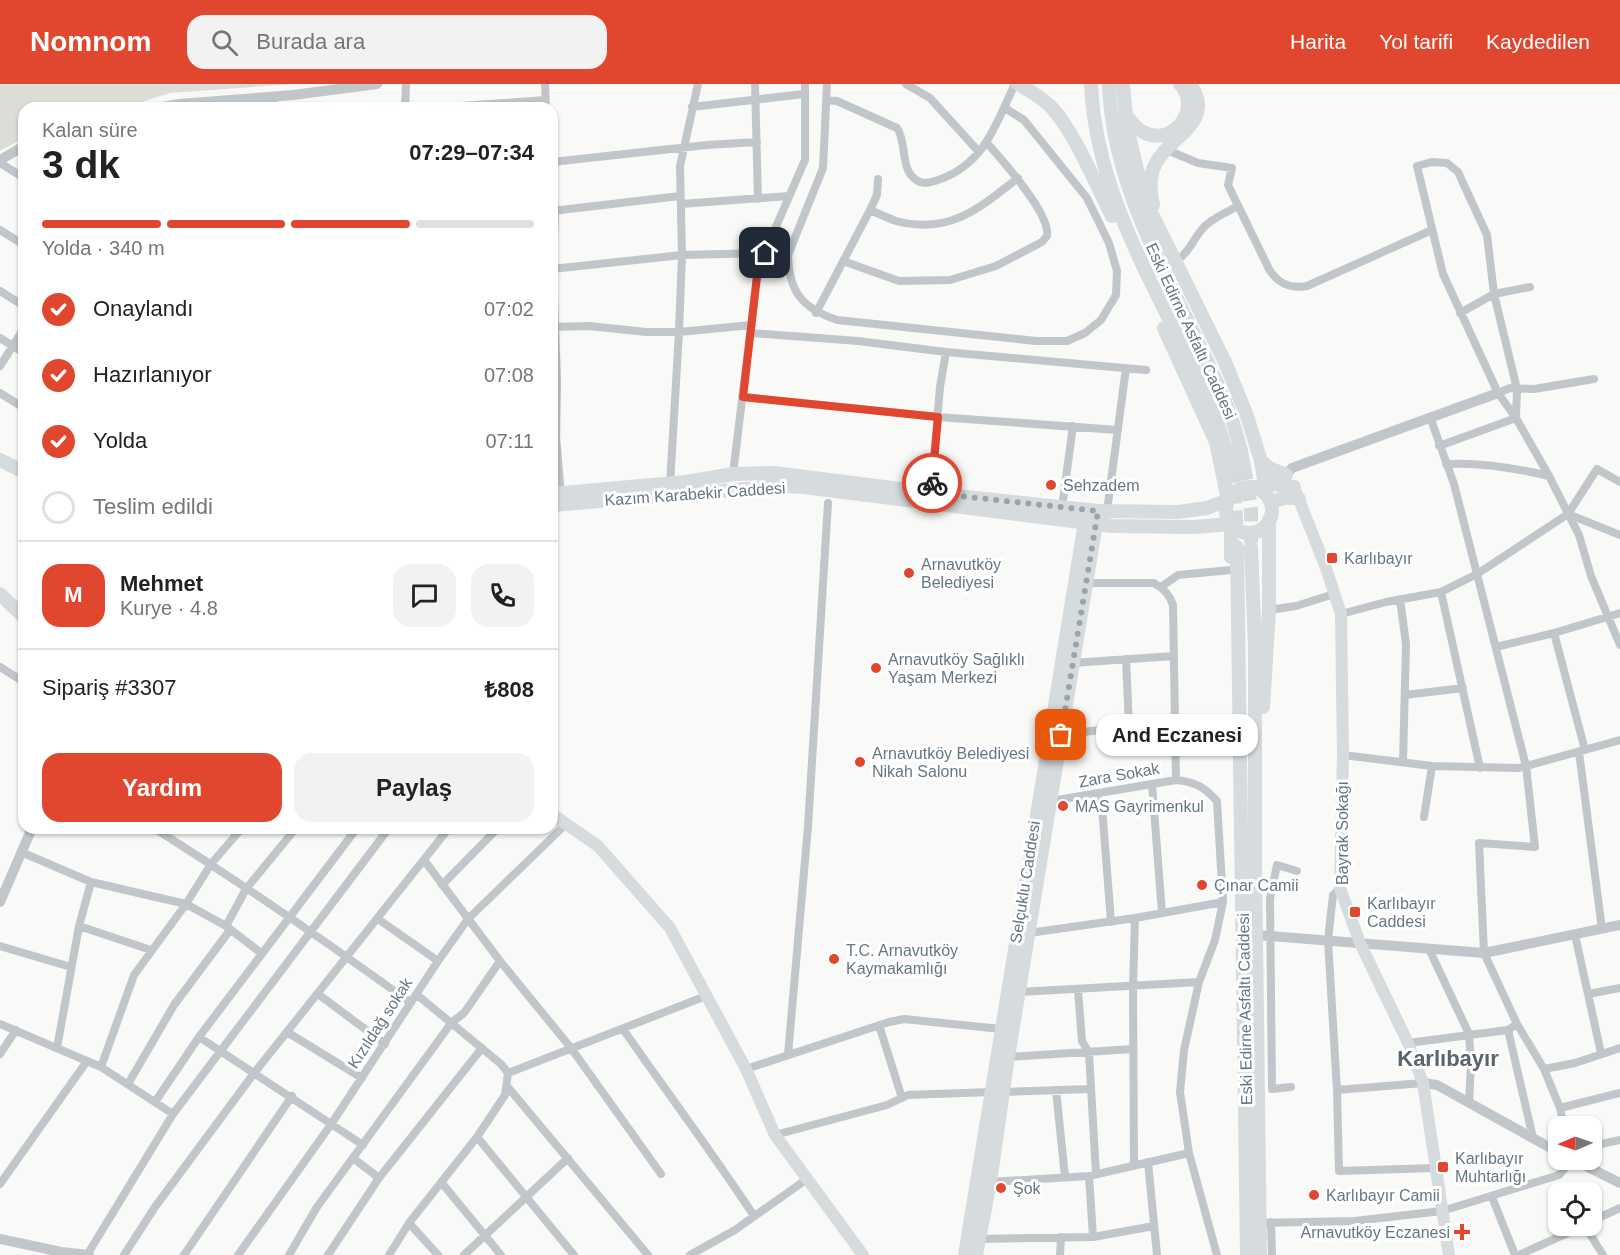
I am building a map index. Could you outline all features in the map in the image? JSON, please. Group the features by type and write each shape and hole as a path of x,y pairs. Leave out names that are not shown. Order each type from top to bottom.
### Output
{"main road":[{"path":"1017,84 1035,94 1052,108 1063,123 1113,218 1131,242"},
{"path":"1126,115 1132,124 1146,134 1172,132 1182,125 1188,111 1188,99 1180,84"},
{"path":"1156,222 1151,179 1156,162 1186,132 1196,115 1197,101 1190,84"},
{"path":"1091,86 1098,138 1108,182 1131,242"},
{"path":"1116,86 1126,115 1136,171 1144,198 1225,362 1247,416 1261,460 1269,520 1269,610 1262,743 1256,783"},
{"name":"Eski Edirne Asfaltı Caddesi","path":"1116,86 1111,119 1133,204 1222,392 1237,432 1238,467 1214,411 1131,242"},
{"path":"1147,275 1161,322 1216,442 1227,500 1226,513 1231,524 1233,723 1241,763"},
{"path":"0,460 18,469"},
{"path":"1261,460 1269,468 1286,475"},
{"name":"Kazım Karabekir Caddesi","path":"558,494 670,484 733,474 774,473 832,491 931,493 1062,507 1136,528 1231,524"},
{"name":"Bayrak Sokağı","path":"1286,475 1297,493 1341,614 1340,888 1360,943 1408,1043 1423,1083 1448,1255"},
{"name":"Kazım Karabekir Caddesi","path":"558,505 760,487 804,487 1094,516 1178,512 1207,508 1227,500"},
{"path":"1227,500 1238,489 1264,493 1297,493"},
{"path":"1264,493 1277,500 1297,493"},
{"name":"Selçuklu Caddesi","path":"976,1255 990,1182 1001,1029 1051,801 1052,754 1061,735 1086,583 1094,516"},
{"name":"Selçuklu Caddesi","path":"965,1255 997,1092 1008,1058 1019,992 1023,933 1094,516"},
{"path":"1231,524 1241,531 1254,532 1260,530 1269,520"},
{"name":"Eski Edirne Asfaltı Caddesi","path":"1247,1255 1241,763 1244,547 1255,647 1256,935 1265,1222 1260,1255"},
{"path":"0,594 18,611"},
{"path":"558,818 598,846 670,928 746,1069 775,1135 863,1255"},
{"path":"1239,1255 1248,1237"}],"street":[{"path":"274,102 377,84"},
{"path":"405,102 406,84"},
{"path":"545,84 545,102"},
{"path":"670,484 680,332 680,166 698,84"},
{"path":"755,84 758,199"},
{"path":"827,84 824,168 788,255 788,269 801,299 816,313 837,320 1036,340 1067,341 1085,333 1101,320 1116,295 1117,271 1109,243 1087,198 1024,120 1005,108"},
{"path":"906,84 930,98 979,152"},
{"path":"827,100 837,101 897,128 908,170 920,182 931,183 946,177 971,160 987,143 1017,84"},
{"path":"692,107 757,101 804,89 805,160 758,268 733,474"},
{"path":"558,161 707,145 757,142"},
{"path":"843,261 899,280 950,280 996,266 1042,242 1047,236 1046,223 1018,178 987,143"},
{"path":"18,150 0,161 18,174"},
{"path":"1167,150 1198,163 1232,168 1228,185 1274,277 1282,284 1295,288 1307,286 1432,230"},
{"path":"1516,418 1517,389 1494,294 1487,235 1458,172 1447,164 1432,162 1417,166 1443,274 1498,393 1516,418 1579,535 1591,576 1620,645"},
{"path":"870,210 897,221 915,224 952,222 986,204 1018,178"},
{"path":"816,313 877,195 878,179"},
{"path":"558,211 680,200 758,199 789,196"},
{"path":"1175,262 1191,248 1204,227 1215,218 1238,206"},
{"path":"0,230 18,241"},
{"path":"558,268 681,255 765,253"},
{"path":"1460,313 1494,294 1530,287"},
{"path":"0,291 18,302"},
{"path":"558,327 589,326 646,332 751,329 946,352 1146,370"},
{"path":"0,366 18,337"},
{"path":"0,338 18,349"},
{"path":"931,493 940,387 946,352"},
{"path":"1094,516 1118,430 1126,368"},
{"path":"1286,475 1292,468 1510,388 1534,389 1594,379"},
{"path":"0,393 18,404"},
{"path":"743,397 938,417 1118,430"},
{"path":"1430,417 1454,484 1526,766 1534,847 1479,843 1484,953 1517,1024 1544,1069 1562,1116"},
{"path":"1439,446 1516,418"},
{"path":"1062,507 1073,426"},
{"path":"1446,464 1472,463 1549,476"},
{"path":"1341,614 1400,599 1441,592 1477,574 1568,513 1597,469 1620,482"},
{"path":"788,1055 808,826 832,491"},
{"path":"1568,513 1620,535"},
{"path":"1161,587 1178,575 1231,570"},
{"path":"1086,583 1154,583 1161,587 1173,605 1176,780"},
{"path":"1441,592 1480,768"},
{"path":"1269,610 1296,606 1334,594"},
{"path":"1400,599 1406,644 1403,762"},
{"path":"1496,647 1554,633 1620,613"},
{"path":"1554,633 1582,751 1602,929"},
{"path":"1072,663 1174,656"},
{"path":"1126,659 1129,726"},
{"path":"0,667 18,678"},
{"path":"1406,695 1463,688"},
{"path":"1061,735 1175,717"},
{"path":"1342,755 1432,766 1519,768 1620,740"},
{"path":"1424,817 1432,766"},
{"name":"Zara Sokak","path":"1051,801 1176,780 1192,782 1206,790 1217,801 1223,902"},
{"path":"1152,784 1162,914"},
{"path":"1101,794 1111,922"},
{"name":"Kızıldağ sokak","path":"558,832 566,824"},
{"path":"0,902 3,888 29,834"},
{"path":"164,834 289,919 312,932 411,1003"},
{"path":"101,1067 134,975 186,904 211,864 237,834"},
{"path":"128,1084 174,1005 228,928 246,889 291,834"},
{"path":"155,1102 199,1037 353,834"},
{"path":"0,1239 60,1253 88,1255 173,1114 385,834"},
{"path":"124,1255 155,1207 255,1072 444,834"},
{"path":"442,885 492,834"},
{"name":"Kızıldağ sokak","path":"238,1255 332,1123 468,919 556,834"},
{"path":"21,852 91,882 186,904 228,928 261,953"},
{"path":"424,860 500,961 571,1048 661,1173"},
{"name":"Eski Edirne Asfaltı Caddesi","path":"1292,1087 1272,1089 1270,899 1277,865 1297,871"},
{"path":"57,1048 79,926 91,882"},
{"path":"1340,888 1333,895 1328,940 1337,1090 1339,1171 1436,1167"},
{"path":"1023,933 1111,922 1223,902 1215,940 1199,982 1184,1050 1180,1092 1189,1153 1217,1255"},
{"path":"1134,1165 1132,987 1135,918"},
{"path":"378,919 438,961"},
{"path":"1256,935 1484,953 1620,925"},
{"path":"79,926 151,950"},
{"path":"1575,935 1601,1053"},
{"path":"0,946 71,968"},
{"path":"1429,949 1469,1034 1471,1063 1469,1103"},
{"path":"289,1255 317,1207 452,1022 464,1013 500,961"},
{"path":"1019,992 1199,982"},
{"path":"1588,994 1620,988"},
{"path":"1078,990 1082,1041 1089,1053 1093,1237"},
{"path":"318,994 385,1044"},
{"path":"416,994 452,1022 508,1073"},
{"path":"508,1073 706,996"},
{"path":"746,1069 879,1025 903,1020 1001,1029"},
{"path":"0,1024 101,1067 173,1114"},
{"path":"1408,1043 1508,1030 1517,1024"},
{"path":"879,1025 902,1098"},
{"path":"622,1029 684,1118 721,1166 754,1216"},
{"path":"0,1054 16,1030"},
{"path":"1508,1030 1533,1138"},
{"path":"287,1032 362,1078"},
{"path":"199,1037 292,1096 363,1145"},
{"path":"328,1255 379,1178 482,1048"},
{"path":"1008,1058 1133,1048"},
{"path":"1544,1069 1575,1063 1620,1048"},
{"path":"0,1184 87,1061"},
{"path":"389,1255 409,1223 477,1137 505,1095 508,1073"},
{"path":"1337,1090 1423,1083 1437,1084 1548,1146"},
{"path":"507,1086 648,1255"},
{"path":"775,1135 887,1105 908,1095 1091,1089"},
{"path":"1056,1090 1065,1177"},
{"path":"1560,1108 1620,1093"},
{"path":"184,1255 292,1096"},
{"path":"477,1137 574,1255"},
{"path":"1602,1144 1620,1140"},
{"path":"990,1182 1092,1175 1189,1153"},
{"path":"353,1158 379,1178"},
{"path":"464,1255 568,1158"},
{"path":"1148,1162 1157,1255"},
{"path":"1265,1222 1354,1221 1442,1211 1559,1175 1563,1170"},
{"path":"1594,1170 1620,1183"},
{"path":"690,1255 735,1230 807,1179"},
{"path":"441,1182 501,1255"},
{"path":"1492,1197 1517,1255 1561,1236"},
{"path":"1602,1216 1620,1208"},
{"name":"Eski Edirne Asfaltı Caddesi","path":"1265,1222 1272,1255"},
{"path":"409,1223 438,1255"},
{"path":"979,1239 1093,1237 1154,1226"},
{"path":"1591,1236 1603,1255"},
{"path":"1060,1255 1061,1237"}],"shaded area":[{"path":"0,84 292,84 170,93 141,102 18,102 18,141 0,151"}],"tunnel":[{"path":"1244,466 1251,510 1251,547"},
{"path":"1231,469 1237,538"}],"way so far":[{"path":"932,483 931,493 1098,511 1061,735"}],"place":[{"name":"Sehzadem","path":"1051,485"},
{"name":"Karlıbayır","path":"1332,558"},
{"name":"Arnavutköy Belediyesi","path":"909,573"},
{"name":"Arnavutköy Sağlıklı Yaşam Merkezi","path":"876,668"},
{"name":"And Eczanesi","path":"1061,735"},
{"name":"Arnavutköy Belediyesi Nikah Salonu","path":"860,762"},
{"name":"MAS Gayrimenkul","path":"1063,806"},
{"name":"Çınar Camii","path":"1202,885"},
{"name":"Karlıbayır Caddesi","path":"1355,912"},
{"name":"T.C. Arnavutköy Kaymakamlığı","path":"834,959"},
{"name":"Karlıbayır Muhtarlığı","path":"1443,1167"},
{"name":"Şok","path":"1001,1188"},
{"name":"Karlıbayır Camii","path":"1314,1195"},
{"name":"Arnavutköy Eczanesi","path":"1462,1232"}],"district":[{"name":"Karlıbayır","path":"1448,1058"}],"route":[{"path":"765,253 758,268 743,397 861,407 938,417 932,483"}]}
